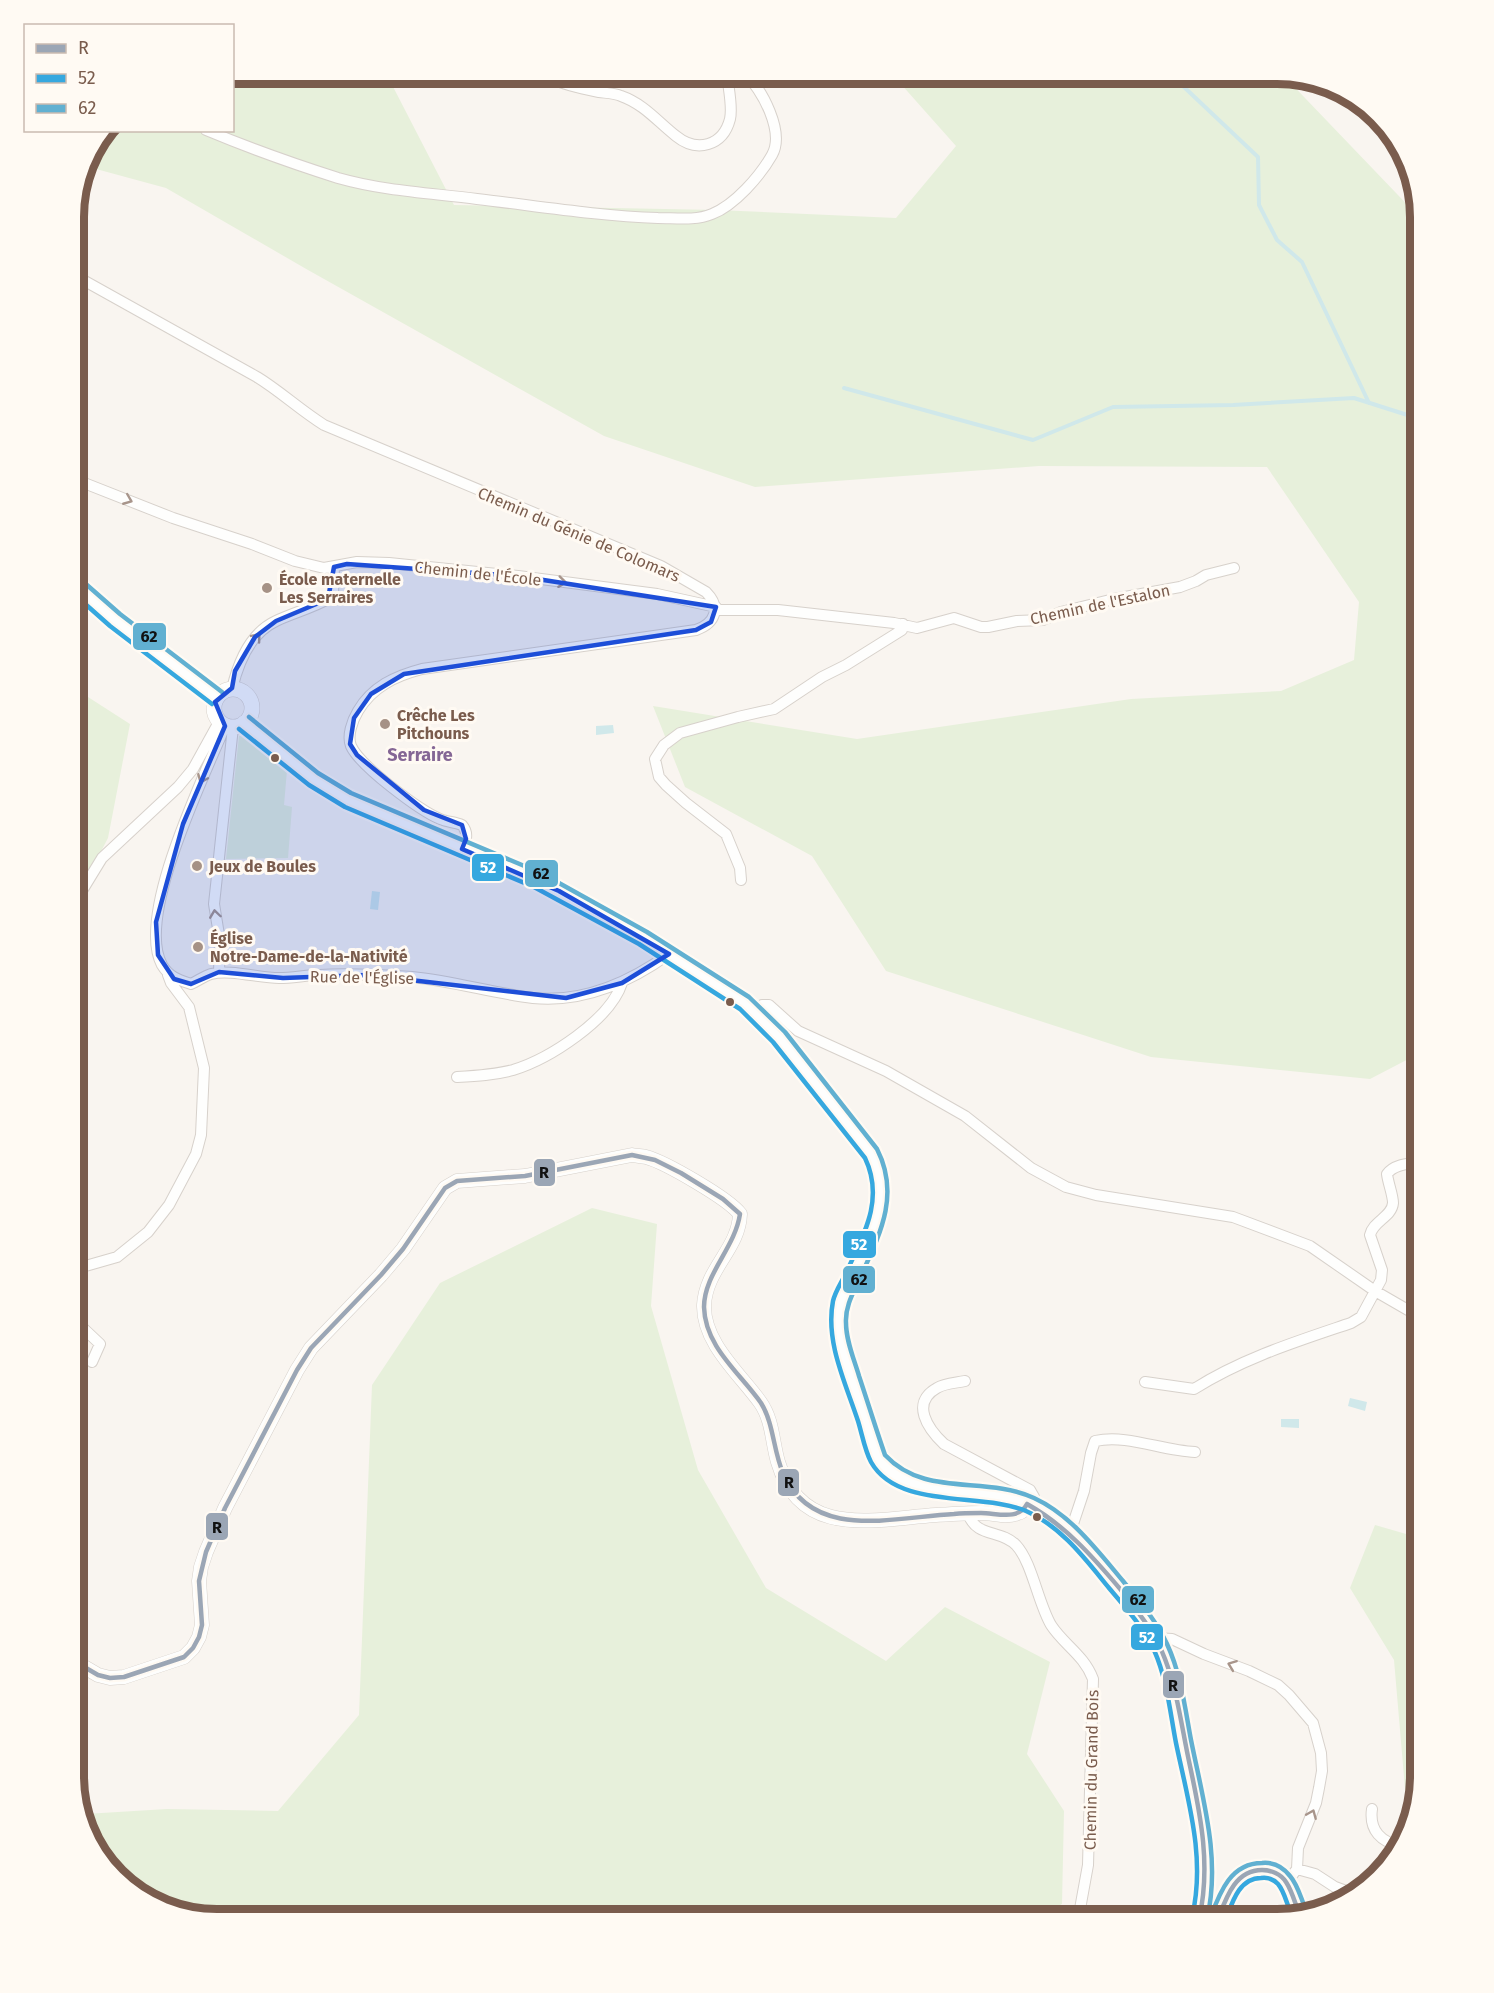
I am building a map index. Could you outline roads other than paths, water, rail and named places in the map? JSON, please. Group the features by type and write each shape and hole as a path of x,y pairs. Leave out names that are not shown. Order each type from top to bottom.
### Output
{"main road":[{"path":"84,593 115,620 217,698"},
{"path":"230,724 250,715 250,700 243,692 232,689 224,691 217,698 214,712 230,724 282,754 331,790 362,806 559,891 669,954 754,1011 779,1037 871,1154 879,1171 881,1192 878,1215 872,1236 843,1295 838,1323 843,1351 878,1459 890,1473 914,1485 1002,1496 1032,1506 1070,1533 1140,1613 1156,1638 1171,1677 1201,1823 1206,1871 1201,1909"},
{"path":"1223,1909 1236,1881 1248,1872 1258,1869 1271,1870 1280,1876 1286,1883 1297,1908"}],"street":[{"path":"563,84 620,95 652,114 678,138 702,145 710,145 718,139 728,123 730,117 728,84"},
{"path":"212,132 339,178 397,191 634,217 693,219 710,215 734,202 765,165 776,146 776,134 764,98 755,84"},
{"name":"Chemin du Génie de Colomars","path":"84,281 257,377 324,425 661,566 706,592 712,598 715,608"},
{"name":"Chemin de l'École","path":"84,483 173,518 295,561 324,568 370,562 518,576 657,594 715,608"},
{"path":"232,689 235,671 240,661 262,630 276,621 328,599 333,594 334,567"},
{"name":"Chemin de l'Estalon","path":"715,608 777,610 903,624 917,628 954,618 988,627 1017,621 1042,620 1061,612 1114,599 1179,587 1206,575 1234,568"},
{"path":"462,849 466,839 466,832 462,825 441,819 424,810 366,766 357,756 350,744 350,733 354,718 370,694 388,681 422,669 696,630 711,622 715,608"},
{"path":"741,880 740,868 726,834 666,785 659,777 655,759 664,745 680,733 774,709 822,677 888,640 902,630 903,624"},
{"path":"84,887 102,858 178,787 230,724"},
{"path":"84,1266 117,1257 148,1232 169,1205 196,1154 201,1135 204,1068 189,1007 171,983 158,955 156,922 166,873 183,824 230,724"},
{"path":"165,969 174,979 191,984 208,974 219,972 220,941 214,904 230,724"},
{"name":"Rue de l'Église","path":"219,972 262,978 341,974 411,977 544,998 566,998 622,983 669,954"},
{"path":"457,1077 482,1076 513,1070 554,1051 606,1011 618,994 622,983"},
{"path":"754,1011 762,1005 771,1007 798,1031 886,1071 965,1116 1031,1168 1066,1187 1096,1195 1233,1217 1310,1246 1375,1291 1410,1311"},
{"path":"84,1667 98,1675 110,1678 124,1677 184,1657 193,1648 200,1637 202,1625 199,1581 206,1552 230,1498 297,1370 311,1348 403,1249 445,1188 457,1181 525,1176 632,1155 647,1157 659,1162 735,1206 740,1214 736,1236 713,1272 705,1291 704,1309 714,1342 721,1354 762,1404 770,1421 778,1461 785,1480 793,1494 806,1506 821,1515 859,1522 968,1514 1012,1515 1032,1506 1034,1497 1030,1490 944,1444 923,1415 923,1403 931,1392 938,1387 965,1381"},
{"path":"1145,1382 1194,1389 1220,1373 1285,1345 1351,1323 1361,1317 1382,1280 1382,1270 1370,1235 1371,1230 1393,1204 1387,1174 1390,1170 1410,1163"},
{"path":"84,1329 100,1344 92,1362"},
{"path":"1070,1533 1084,1491 1090,1453 1095,1441 1105,1439 1195,1452"},
{"name":"Chemin du Grand Bois","path":"968,1514 971,1523 977,1529 1005,1538 1015,1545 1023,1556 1052,1626 1088,1665 1093,1679 1090,1821 1085,1891 1080,1909"},
{"path":"1156,1638 1172,1639 1278,1685 1313,1723 1318,1737 1322,1771 1316,1803 1298,1848 1297,1869 1286,1883"},
{"path":"1372,1809 1371,1816 1375,1832 1392,1842"},
{"path":"1297,1869 1315,1874 1345,1891"}],"water":[{"path":"613,725 614,733 596,735 596,726"},
{"path":"372,891 380,892 378,910 370,909"},
{"path":"1350,1398 1367,1402 1365,1411 1348,1406"},
{"path":"1281,1419 1299,1419 1299,1428 1281,1427"}],"waterway":[{"path":"1180,84 1258,157 1259,205 1277,240 1302,262 1369,403"},
{"path":"844,388 1033,440 1113,407 1233,405 1354,398 1410,416"}],"place":[{"name":"École maternelle Les Serraires","path":"267,588"},
{"name":"Crêche Les Pitchouns","path":"385,724"},
{"name":"Jeux de Boules","path":"197,866"},
{"name":"Église Notre-Dame-de-la-Nativité","path":"198,947"}],"district":[{"name":"Serraire","path":"420,755"}]}
